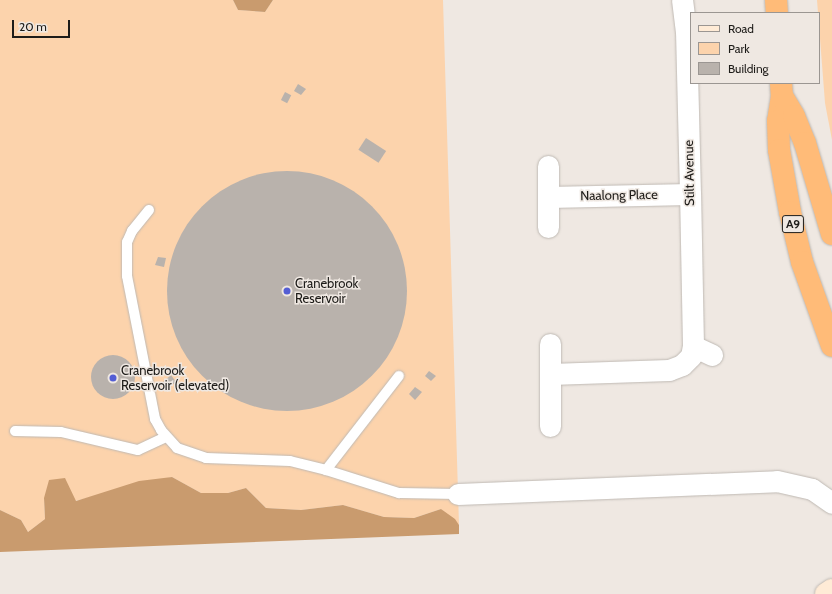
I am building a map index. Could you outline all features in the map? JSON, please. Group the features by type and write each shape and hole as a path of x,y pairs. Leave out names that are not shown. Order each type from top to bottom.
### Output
{"highway":[{"path":"776,0 777,12"},
{"name":"A9","path":"781,90 805,143 832,234"},
{"name":"A9","path":"781,90 778,121 779,150 790,212 802,262 832,346"}],"street":[{"name":"Stilt Avenue","path":"550,374 668,370 686,362 693,346 686,32 682,0"},
{"path":"548,166 548,227"},
{"name":"Naalong Place","path":"548,197 690,194"},
{"path":"550,344 550,426"},
{"path":"693,346 712,355"},
{"path":"458,494 777,480 812,489 832,503"},
{"path":"826,594 832,590"}],"lane":[{"path":"149,210 132,231 127,242 127,276 151,405 155,419 166,437 177,448 206,458 270,459 326,470 399,493 458,494"},
{"path":"326,470 398,376"},
{"path":"15,431 60,432 138,450 166,437"}],"green space":[{"path":"0,0 233,0 238,10 265,12 273,0 443,0 459,525 441,509 414,518 384,517 343,505 301,510 266,508 246,488 228,493 201,493 172,477 75,501 44,498 45,519 28,532 21,520 0,510"},
{"path":"817,0 832,0 832,140 825,103 820,39 820,12 818,12"}],"shaded area":[{"path":"233,0 273,0 265,12 238,10"},
{"path":"172,477 201,493 228,493 246,488 266,508 301,510 343,505 384,517 414,518 441,509 455,519 459,525 459,534 0,552 0,510 21,520 28,532 45,519 44,498 49,480 65,478 76,501 139,481"}],"building":[{"path":"298,84 306,89 301,95 294,91"},
{"path":"285,92 291,95 287,103 281,100"},
{"path":"366,138 386,151 379,163 358,150"},
{"name":"Cranebrook Reservoir","path":"287,171 322,176 333,180 354,191 372,206 387,224 398,245 402,256 407,291 402,326 398,337 387,358 372,376 354,391 333,402 322,406 287,411 252,406 241,402 220,391 202,376 187,358 176,337 172,326 167,291 172,256 176,245 187,224 202,206 220,191 241,180 252,176"},
{"path":"158,257 166,258 164,267 155,265"},
{"name":"Cranebrook Reservoir (elevated)","path":"109,355 117,355 122,356 129,361 134,368 134,386 129,393 122,398 109,399 101,396 94,389 91,381 91,373 94,365 101,358"},
{"path":"429,371 436,376 431,381 425,376"},
{"path":"171,375 176,382 168,388 163,382"},
{"path":"415,387 422,392 415,400 409,394"}],"place":[{"name":"Cranebrook Reservoir","path":"287,291"},
{"name":"Cranebrook Reservoir (elevated)","path":"113,378"}]}
